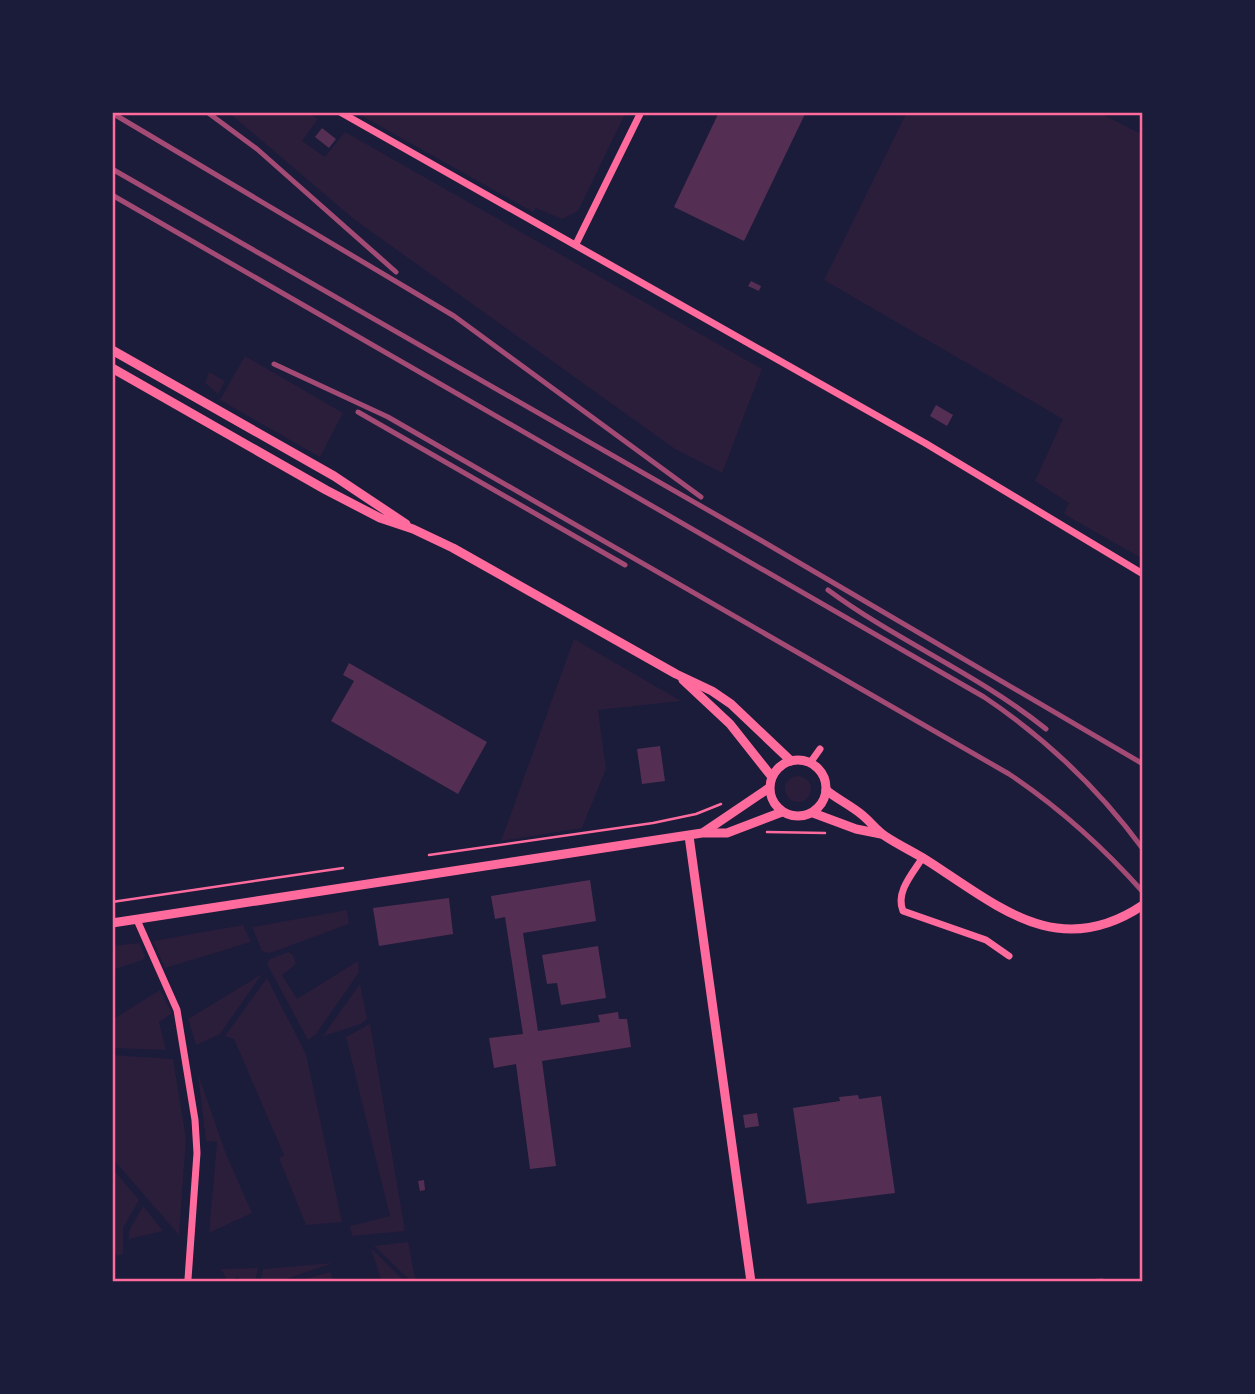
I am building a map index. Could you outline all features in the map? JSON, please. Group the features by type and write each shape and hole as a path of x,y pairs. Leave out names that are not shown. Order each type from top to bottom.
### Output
{"street":[{"path":"340,112 925,443 1143,574"},
{"path":"576,244 641,112"},
{"path":"112,350 334,476 413,529 482,564 731,704 791,761"},
{"path":"112,368 326,490 380,518 413,529"},
{"path":"326,490 334,476"},
{"path":"676,674 730,724 772,777"},
{"path":"810,763 820,749"},
{"path":"813,813 824,799 826,790 822,774 810,763 791,761 783,764 772,777 769,788 775,806 782,812 797,817 813,813 856,830 883,835"},
{"path":"702,833 769,788"},
{"path":"826,790 863,815 883,835 923,857 997,908 1046,928 1092,926 1125,916 1143,905"},
{"path":"112,923 702,833 727,833 782,812"},
{"path":"689,836 751,1282"},
{"path":"923,857 902,892 900,902 903,911 986,940 1009,956"},
{"path":"137,920 177,1010 195,1120 197,1153 188,1279"}],"path":[{"path":"429,855 685,817 728,800"},
{"path":"112,902 343,868"}],"shaded area":[{"path":"228,112 306,112 318,119 302,141 325,157 345,132 762,369 722,473 675,449 355,220"},
{"path":"355,112 626,112 578,211 562,219 536,208 533,212"},
{"path":"907,112 1098,112 1143,135 1143,559 1064,514 1069,503 1035,481 1063,419 824,280"},
{"path":"245,356 343,413 320,457 220,400"},
{"path":"209,372 225,381 218,394 205,383"},
{"path":"574,639 681,701 598,710 606,769 582,828 501,841"},
{"path":"798,776 807,780 811,789 807,798 798,802 789,798 785,789 789,780"},
{"path":"347,910 349,924 270,953 262,951 252,927"},
{"path":"243,925 251,942 165,968 153,941"},
{"path":"139,943 145,956 143,960 112,970 112,946"},
{"path":"288,952 293,955 296,964 282,975 297,999 358,961 359,972 316,1034 308,1040 267,964 270,959"},
{"path":"262,974 220,1034 196,1045 188,1019"},
{"path":"267,978 306,1054 342,1222 306,1225 279,1158 284,1155 234,1039 225,1036"},
{"path":"360,984 367,1018 361,1024 323,1036"},
{"path":"160,990 172,1013 159,1022 166,1050 112,1048 112,1020"},
{"path":"370,1024 405,1231 352,1236 350,1226 390,1216 346,1037"},
{"path":"112,1055 173,1059 186,1138 179,1235 112,1158"},
{"path":"198,1074 226,1154 252,1213 209,1233 217,1142 206,1141"},
{"path":"112,1168 139,1200 123,1228 123,1254 117,1256 112,1247"},
{"path":"143,1206 163,1231 129,1239 129,1231"},
{"path":"408,1242 416,1282 412,1282 374,1246"},
{"path":"371,1248 405,1282 382,1282"},
{"path":"333,1263 277,1282 260,1282 263,1269"},
{"path":"258,1268 255,1282 241,1282 238,1277 228,1282 221,1269"},
{"path":"330,1272 334,1282 295,1282"}],"building":[{"path":"719,112 806,112 744,241 674,207"},
{"path":"322,128 336,139 329,148 315,137"},
{"path":"751,281 761,286 759,291 748,286"},
{"path":"936,405 953,415 947,426 930,416"},
{"path":"349,663 487,742 458,794 331,721 354,681 343,675"},
{"path":"660,746 665,781 642,784 637,749"},
{"path":"590,880 596,921 523,933 538,1031 600,1022 598,1015 618,1012 619,1019 627,1019 631,1047 542,1061 556,1166 530,1169 516,1064 494,1068 489,1038 523,1034 505,917 495,919 491,896"},
{"path":"449,898 453,934 379,946 373,908"},
{"path":"598,946 606,998 561,1005 557,983 547,984 542,955"},
{"path":"858,1095 859,1099 881,1096 895,1193 807,1204 793,1108 840,1101 839,1097"},
{"path":"757,1113 759,1126 745,1128 743,1115"},
{"path":"424,1180 425,1190 420,1191 418,1181"},
{"path":"1103,1278 1104,1282 1086,1282 1086,1280"}],"railway":[{"path":"207,112 257,149 396,272"},
{"path":"112,113 454,316 701,497"},
{"path":"112,169 762,541 1143,764"},
{"path":"112,195 984,697 1050,747 1090,785 1143,849"},
{"path":"274,364 388,417 1009,774 1080,828 1143,892"},
{"path":"358,412 625,565"},
{"path":"828,590 993,691 1046,729"}]}
